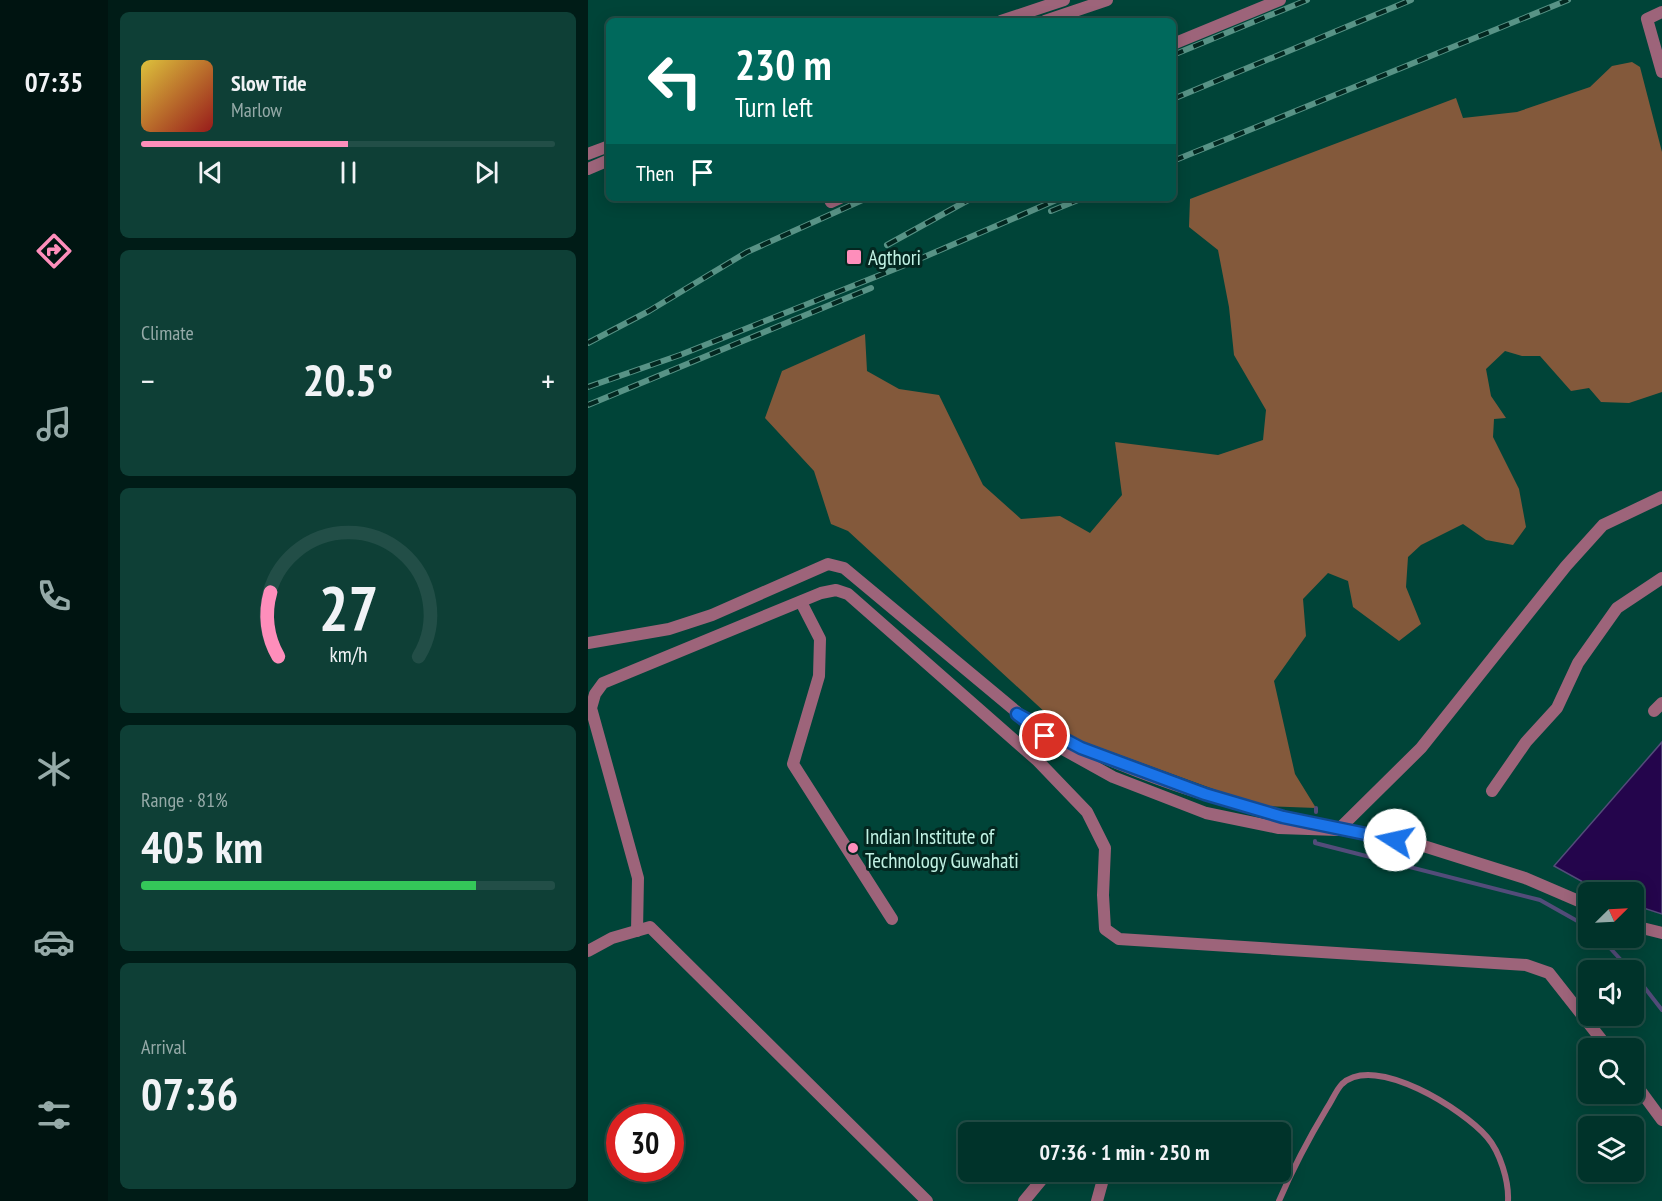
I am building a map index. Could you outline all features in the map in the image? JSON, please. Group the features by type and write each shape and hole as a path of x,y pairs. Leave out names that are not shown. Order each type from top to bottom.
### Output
{"street":[{"path":"1010,18 1064,0"},
{"path":"1054,18 1107,0"},
{"path":"1176,43 1280,0"},
{"path":"1662,12 1647,19 1662,72"},
{"path":"588,154 606,147"},
{"path":"588,169 606,161"},
{"path":"588,644 669,629 712,615 828,564 844,568 1059,747 1113,777 1153,795 1206,813 1279,828 1338,830 1421,748 1544,592 1603,525 1662,496"},
{"path":"1492,791 1526,742 1557,708 1578,663 1617,608 1662,578"},
{"path":"637,931 638,878 591,708 595,694 603,683 821,593 836,590 848,594 912,648 1055,778 1087,812 1104,848 1105,929 1119,939 1526,964 1549,974 1600,1038"},
{"path":"801,602 820,639 819,676 792,764 892,919"},
{"path":"1017,714 1081,748 1205,794 1338,830 1414,843 1525,878 1578,901"},
{"path":"588,951 612,938 650,927 927,1201"},
{"path":"1644,928 1662,933"},
{"path":"1644,1096 1662,1120"},
{"path":"1024,1201 1040,1182"},
{"path":"1097,1201 1102,1182"}],"lane":[{"path":"1279,1201 1297,1158 1342,1083 1366,1075 1397,1079 1446,1103 1487,1136 1498,1154 1508,1201"}],"shaded area":[{"path":"1632,62 1640,67 1662,152 1662,392 1629,403 1601,402 1589,388 1571,391 1540,356 1522,356 1505,351 1486,369 1491,396 1506,418 1494,419 1493,437 1519,489 1526,527 1513,545 1486,540 1463,524 1421,545 1408,557 1406,587 1421,624 1399,641 1353,607 1348,581 1328,573 1303,599 1306,636 1274,681 1295,774 1316,808 1260,806 1073,738 848,531 831,524 814,471 765,418 782,371 865,334 867,371 899,389 939,395 983,485 1021,519 1060,516 1090,533 1122,495 1115,442 1218,455 1263,440 1266,410 1234,355 1229,307 1218,250 1189,227 1190,199 1456,98 1463,118 1517,112 1590,87 1612,66"},
{"path":"1662,742 1662,914 1644,908 1644,882 1583,882 1554,866"}],"waterway":[{"path":"1315,841 1315,843 1540,900 1578,921"},
{"path":"1610,948 1621,960"},
{"path":"1644,987 1662,1010"}],"railway":[{"path":"1176,54 1307,0"},
{"path":"1176,98 1411,0"},
{"path":"1176,160 1568,0"},
{"path":"588,343 649,311 747,252 860,201"},
{"path":"887,245 967,201"},
{"path":"588,387 680,355 910,263 1054,201"},
{"path":"1051,211 1076,201"},
{"path":"588,405 871,288"}],"place":[{"name":"Agthori","path":"854,257"},
{"name":"Indian Institute of Technology Guwahati","path":"853,848"}],"route":[{"path":"1045,736 1017,714 1081,748 1205,794 1283,817 1395,840"}]}
